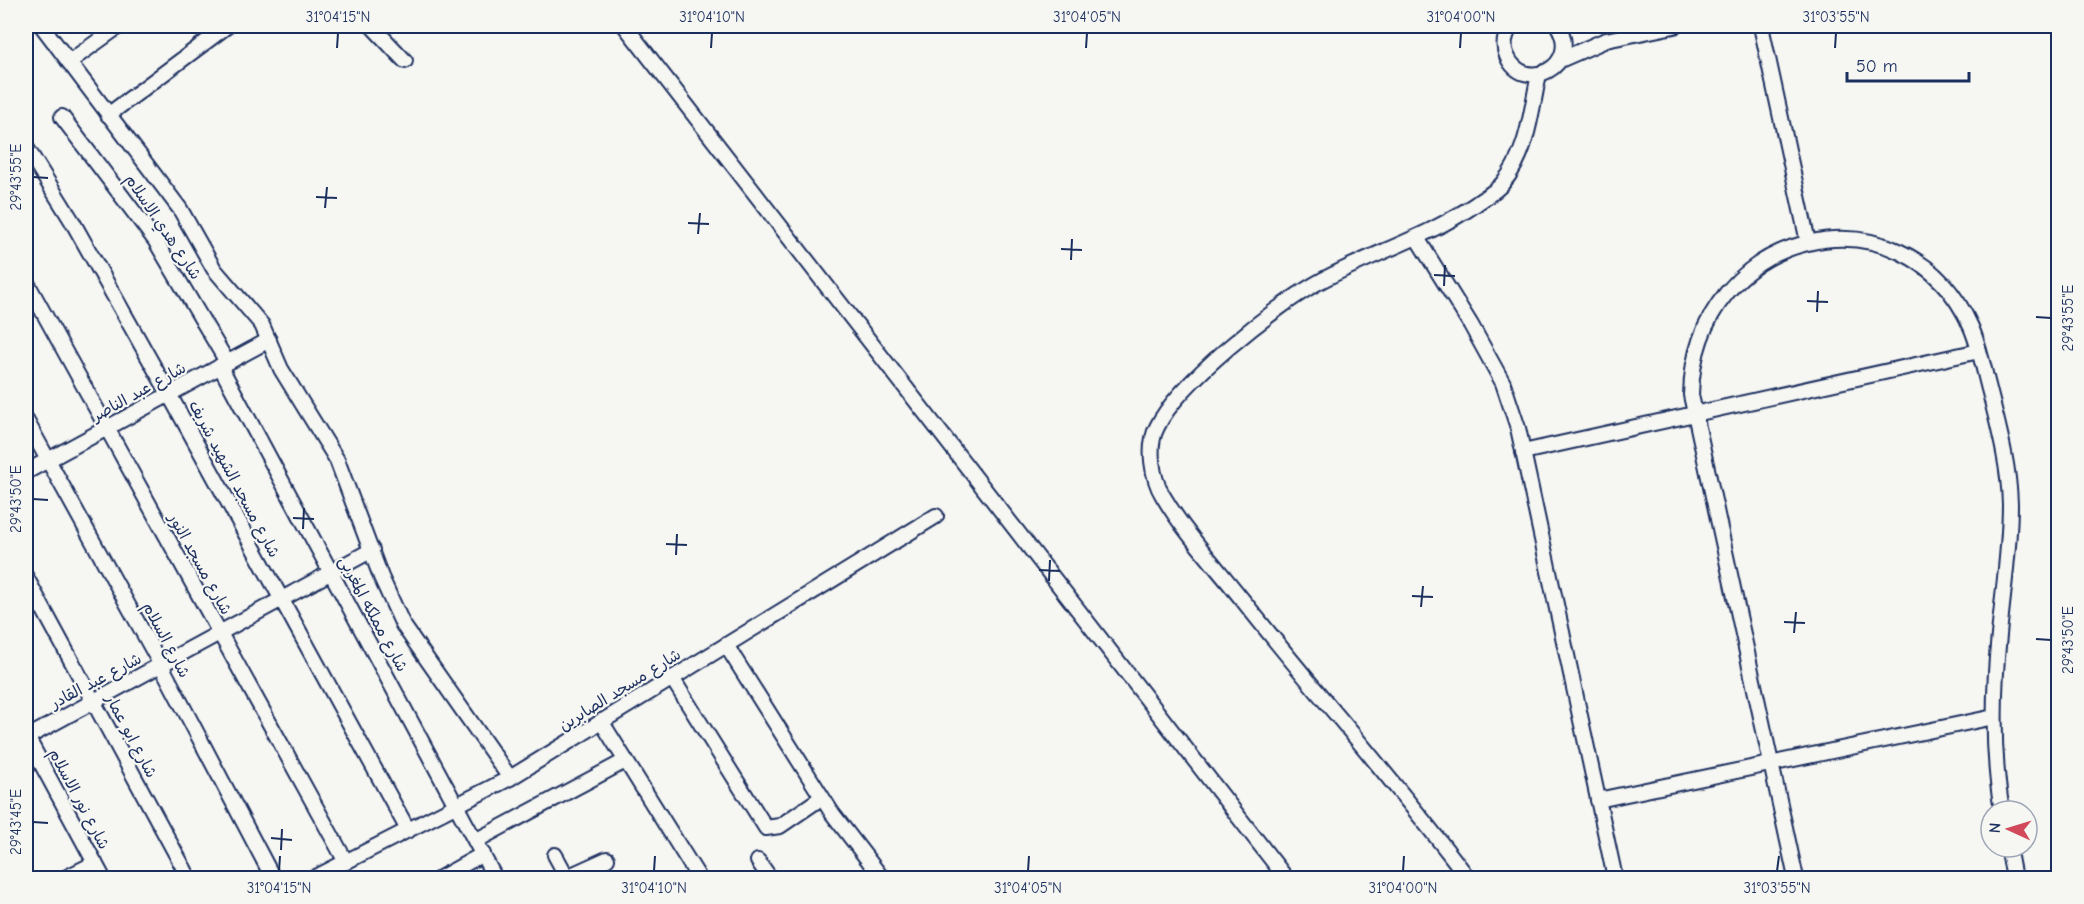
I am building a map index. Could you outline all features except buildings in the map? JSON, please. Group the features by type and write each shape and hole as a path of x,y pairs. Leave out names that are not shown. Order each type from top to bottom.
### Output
{"street":[{"path":"42,26 180,209 214,269 253,312 269,340 281,369 337,460 390,600 403,625 510,778"},
{"path":"69,62 119,26"},
{"path":"108,115 224,26"},
{"path":"372,26 405,61"},
{"path":"625,26 1286,879"},
{"path":"1558,26 1564,42 1560,60"},
{"path":"1508,28 1505,51 1514,67 1530,74 1539,74 1547,72 1560,60 1606,40 1674,26"},
{"path":"1761,26 1808,242"},
{"path":"1468,879 1434,833 1301,674 1184,525 1163,496 1155,477 1152,452 1156,428 1174,402 1197,376 1238,342 1314,285 1365,258 1417,238 1457,217 1502,184 1516,164 1524,142 1539,74"},
{"name":"شارع هدي الاسلام","path":"62,117 155,240 224,364"},
{"name":"شارع مسجد الشهيد شريف","path":"26,147 72,221 169,394 408,830"},
{"path":"1417,238 1472,324 1503,383 1523,452 1615,879"},
{"path":"1796,879 1694,416 1691,384 1695,353 1710,314 1735,281 1751,267 1769,256 1808,242 1858,241 1905,256 1944,286 1960,306 1979,351 2002,443 2010,503 1994,717 2000,799"},
{"name":"شارع مسجد النور","path":"26,281 346,862"},
{"name":"شارع عبد الناصر","path":"26,472 269,340"},
{"path":"1523,452 1694,416 1979,351"},
{"name":"شارع مملكه المغربى","path":"224,364 332,572 477,840 495,879"},
{"name":"شارع السلام","path":"26,420 160,665 273,879"},
{"name":"شارع مسجد الصابرين","path":"314,879 510,778 936,516"},
{"name":"شارع عبد القادر","path":"26,737 372,550"},
{"name":"شارع ابو عمار","path":"26,578 189,879"},
{"path":"26,611 40,604"},
{"path":"726,645 821,798 882,879"},
{"path":"672,678 766,828 780,826 821,798"},
{"path":"1598,801 1994,717"},
{"path":"601,722 699,879"},
{"name":"شارع نور الاسلام","path":"26,737 104,879"},
{"path":"477,840 625,761"},
{"path":"440,879 483,854"},
{"path":"555,855 566,878 607,859"},
{"path":"2010,859 2014,879"},
{"path":"758,861 770,879"},
{"path":"65,879 95,863"}]}
